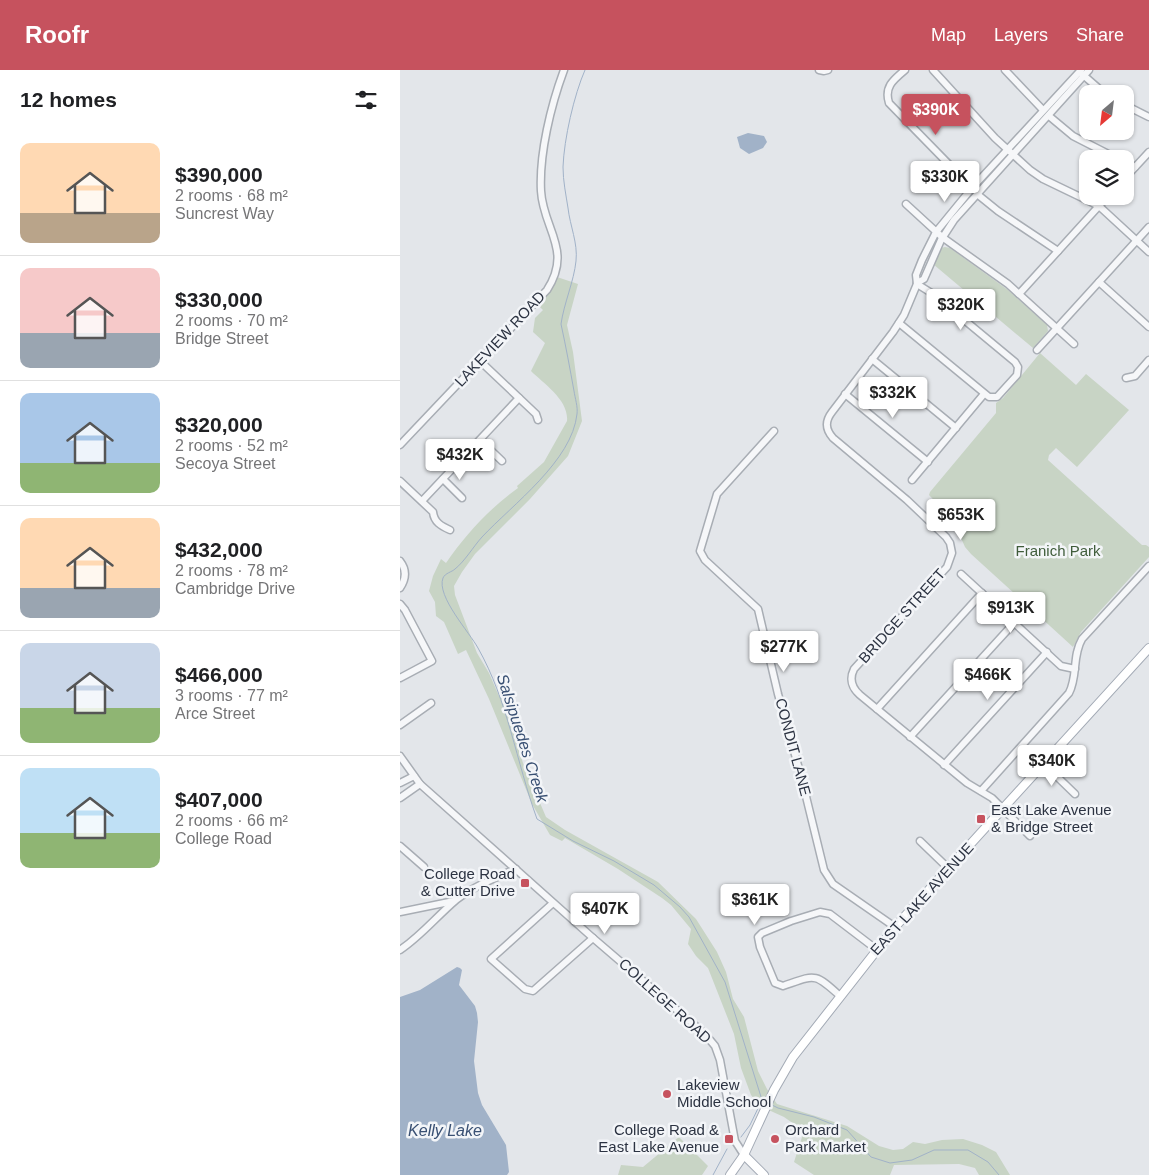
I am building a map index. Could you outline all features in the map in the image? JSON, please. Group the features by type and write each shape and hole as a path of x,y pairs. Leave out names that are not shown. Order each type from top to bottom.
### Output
{"main road":[{"name":"EAST LAKE AVENUE","path":"730,1175 744,1155 774,1090 793,1057 876,949 1149,648"},
{"path":"744,1155 764,1175"}],"street":[{"name":"LAKEVIEW ROAD","path":"400,445 547,290 554,279 558,264 557,246 542,200 542,168 547,130 564,70"},
{"path":"819,70 828,70"},
{"path":"905,70 889,85 887,96 890,106 972,188"},
{"path":"933,70 1007,150 1038,176 1099,206 1149,252"},
{"path":"1005,70 1043,110"},
{"name":"BRIDGE STREET","path":"917,284 916,275 924,253 936,232 972,188 1043,110 1080,72 1089,70"},
{"path":"1080,72 1095,85"},
{"name":"BRIDGE STREET","path":"1030,836 992,798 970,785 944,765 853,688 853,671 947,567 951,559 952,550 946,537 922,513 830,436 827,428 828,419 898,324 917,284 924,279 942,237 954,220 1049,116 1080,72"},
{"path":"1134,110 1149,117"},
{"path":"1049,116 1070,134 1101,150"},
{"path":"1135,167 1149,152"},
{"path":"977,194 998,211 1058,251"},
{"path":"906,204 942,237 1019,294 1074,344"},
{"path":"1019,294 1099,206"},
{"path":"1037,350 1149,227"},
{"path":"1099,282 1149,327"},
{"path":"898,324 990,398 996,398 1017,375 1019,369 1017,364 933,294 917,284"},
{"path":"872,358 956,428"},
{"path":"1126,378 1134,376 1149,360"},
{"path":"480,362 536,414 538,420"},
{"path":"846,394 928,462"},
{"path":"912,480 984,394"},
{"path":"422,501 519,398"},
{"name":"CONDIT LANE","path":"774,431 718,494 700,551 705,560 758,610 824,870 833,884 895,927"},
{"path":"480,440 502,461"},
{"path":"443,479 462,498"},
{"path":"400,481 422,501 442,527 450,530"},
{"path":"400,561 404,567 405,574 400,588"},
{"path":"981,791 1070,693 1077,652 1082,639 1149,566"},
{"path":"961,574 1062,666 1075,669"},
{"path":"877,709 982,593"},
{"path":"400,678 432,661 402,605"},
{"path":"910,736 1014,623"},
{"path":"944,765 1047,652"},
{"path":"400,725 431,704"},
{"name":"COLLEGE ROAD","path":"400,756 420,784 593,938 698,1027 715,1046 720,1060 735,1141 744,1155"},
{"path":"1044,764 1075,794"},
{"path":"400,783 414,776"},
{"path":"400,798 420,784"},
{"path":"920,841 949,869"},
{"path":"400,846 424,867"},
{"path":"400,950 427,928 455,901 475,888 516,869"},
{"path":"400,912 455,901"},
{"path":"553,902 492,959 525,989 533,991 593,938"},
{"path":"840,996 816,977 783,986 775,983 760,947 758,937 762,933 820,912 830,914 876,949"}],"green space":[{"path":"941,248 950,248 1008,290 1047,325 1048,331 1033,348 933,264"},
{"path":"557,277 578,284 567,325 573,352 582,421 568,456 530,499 475,554 454,586 455,595 477,653 489,673 499,696 509,705 516,741 523,763 546,817 565,830 658,882 696,919 717,952 726,972 733,999 744,1017 758,1071 777,1104 847,1126 879,1146 893,1150 903,1149 913,1142 925,1144 942,1140 963,1139 996,1152 1010,1175 979,1175 975,1168 959,1164 894,1165 890,1175 814,1175 794,1162 804,1131 784,1117 760,1106 751,1095 741,1068 734,1034 708,968 696,956 688,944 691,929 671,905 662,898 618,869 565,838 562,841 550,835 532,804 489,699 466,650 458,654 444,622 436,616 435,602 429,591 433,576 441,559 446,563 479,522 544,462 567,421 567,413 560,399 531,371 545,343 533,332 535,318 543,310 538,305 553,287"},
{"name":"Franich Park","path":"1040,353 1076,385 1086,374 1129,410 1077,467 1056,448 1049,455 1048,460 1142,545 1149,547 1149,557 1081,632 1073,647 971,554 965,547 953,520 929,495 996,413 996,403 1003,398"},
{"path":"679,1137 708,1166 702,1175 618,1175 621,1165 643,1167"}],"water":[{"path":"748,133 764,136 767,142 763,148 749,154 740,148 737,137"},
{"name":"Kelly Lake","path":"457,967 462,970 459,985 475,1006 477,1013 478,1022 474,1061 478,1093 482,1105 506,1145 509,1172 507,1175 400,1175 400,997 420,990"}],"waterway":[{"name":"Salsipuedes Creek","path":"585,70 570,117 563,167 576,254 573,276 561,324 577,408 573,431 553,465 482,537 459,566 444,576 442,586 449,604 478,648 497,689 537,819 654,885 680,907 689,917 725,982 762,1100 750,1125 741,1137"},
{"path":"772,1105 814,1117 847,1130 871,1157 890,1163 912,1160 934,1150 968,1150 988,1162 999,1175"},
{"name":"Salsipuedes Creek","path":"713,1175 727,1149"}],"place":[{"name":"East Lake Avenue & Bridge Street","path":"981,819"},
{"name":"College Road & Cutter Drive","path":"525,883"},
{"name":"Lakeview Middle School","path":"667,1094"},
{"name":"College Road & East Lake Avenue","path":"729,1139"},
{"name":"Orchard Park Market","path":"775,1139"}]}
